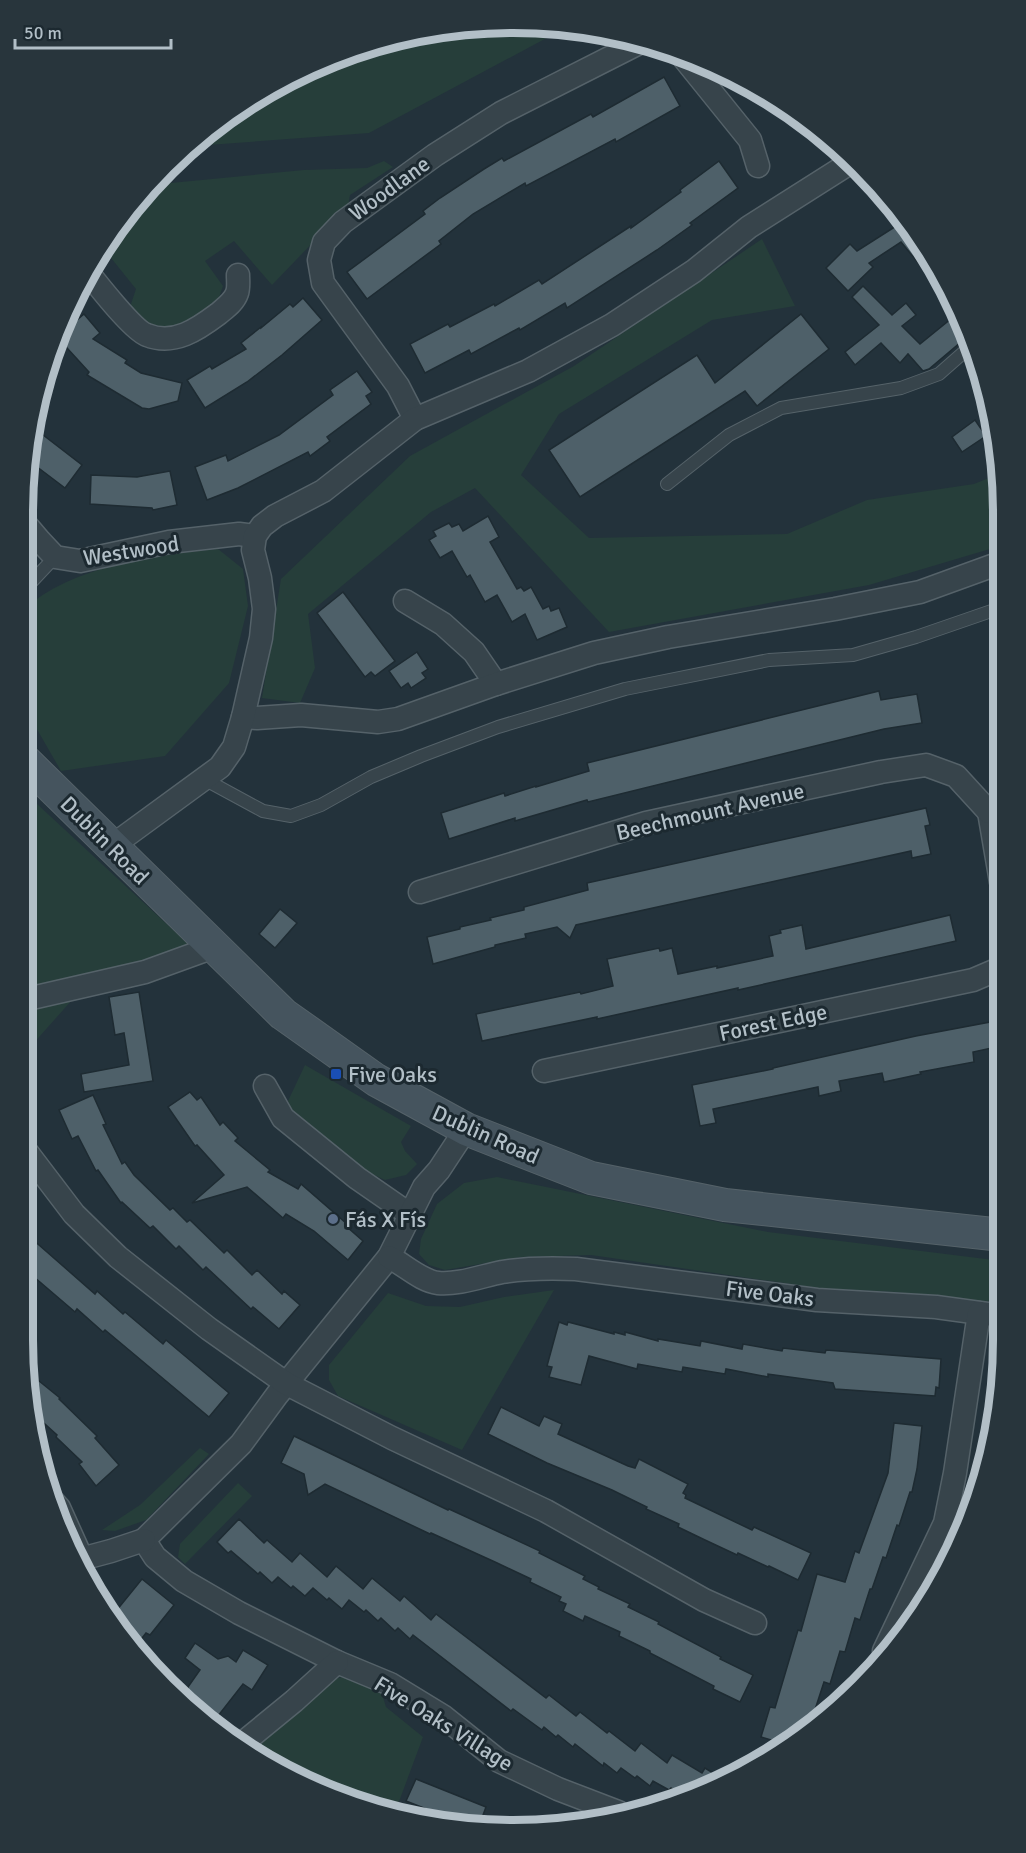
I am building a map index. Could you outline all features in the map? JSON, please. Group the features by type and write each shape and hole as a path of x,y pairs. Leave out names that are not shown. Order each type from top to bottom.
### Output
{"main road":[{"name":"Dublin Road","path":"33,769 283,1014 376,1080 466,1129 591,1178 725,1205 993,1234"}],"street":[{"name":"Woodlane","path":"415,419 398,386 323,283 319,260 324,242 343,222 435,155 501,113 630,47"},
{"path":"692,68 750,140 758,166"},
{"path":"112,846 220,767 234,747 261,638 264,609 254,550 255,536 262,526 275,516 323,491 415,419 528,371 612,325 694,271 748,227 844,167"},
{"path":"94,279 145,335 162,339 196,330 229,306 237,294 238,275"},
{"name":"Westwood","path":"33,533 55,556 80,561 169,542 239,534 255,536"},
{"path":"243,717 301,715 378,722 398,719 496,684 594,653 668,637 920,592 993,566"},
{"path":"405,601 443,624 474,652 496,684"},
{"name":"Beechmount Avenue","path":"420,892 646,824 881,772 927,765 956,776 993,806"},
{"path":"33,998 145,972 214,947"},
{"name":"Forest Edge","path":"544,1071 973,980 993,971"},
{"path":"265,1086 283,1118 357,1178 409,1214"},
{"path":"86,1558 111,1551 149,1549 242,1444 389,1257 424,1187 439,1170 466,1129"},
{"path":"33,1160 74,1214 118,1257 209,1329 287,1384 392,1438 546,1511 704,1600 755,1623"},
{"name":"Five Oaks","path":"389,1257 424,1278 438,1283 456,1282 505,1271 546,1268 576,1269 817,1300 936,1307 993,1315"},
{"path":"892,1635 945,1522 955,1473 978,1313"},
{"name":"Five Oaks Village","path":"149,1549 184,1581 239,1613 337,1662 390,1684 444,1717 500,1761 558,1789 612,1810"},
{"path":"246,1739 337,1662"}],"lane":[{"path":"668,484 729,435 781,408 901,388 939,374 965,351"},
{"path":"33,580 55,556"},
{"path":"204,779 263,810 291,816 321,806 370,777 498,727 625,690 769,660 854,655 993,610"}],"green space":[{"path":"513,33 553,35 369,133 208,145 221,132 273,97 359,58 419,42 450,37"},
{"path":"384,161 393,167 350,195 348,206 272,285 234,241 205,261 223,286 217,303 188,327 149,330 130,307 136,289 108,255 132,221 165,184 304,170 367,168"},
{"path":"762,239 795,306 712,320 559,414 521,475 589,538 787,534 867,500 974,484 992,477 993,548 869,585 609,632 475,488 431,512 308,614 315,668 300,703 262,698 281,579 410,456 574,366"},
{"path":"218,549 243,569 248,606 229,683 165,756 61,771 33,722 33,602 65,583 89,573 141,559"},
{"path":"33,800 198,953 72,1000 33,1044"},
{"path":"305,1065 411,1126 401,1142 405,1151 417,1164 406,1175 385,1180 361,1169 293,1115 288,1101"},
{"path":"497,1177 768,1232 993,1260 993,1302 895,1292 818,1288 591,1255 521,1257 445,1270 429,1265 419,1254 421,1239 437,1204 464,1183"},
{"path":"554,1290 462,1450 338,1396 329,1380 329,1365 388,1293 426,1306 460,1307 504,1297"},
{"path":"200,1448 209,1454 146,1520 115,1531 102,1530 140,1505"},
{"path":"238,1483 252,1496 185,1564 178,1557 180,1544"},
{"path":"348,1676 380,1687 386,1707 423,1737 397,1806 359,1795 329,1783 256,1746 334,1679"}],"building":[{"path":"664,77 680,106 616,142 615,139 526,186 525,183 473,214 439,241 441,244 367,299 347,272 425,214 423,211 440,198 484,169 502,158 504,161 591,114 593,117"},
{"path":"719,161 738,188 690,223 692,225 567,308 565,303 520,330 519,328 471,354 469,350 425,373 410,344 448,324 450,327 494,304 495,306 539,280 542,284 631,226 631,228"},
{"path":"897,225 933,280 901,242 869,263 873,267 848,291 826,268 850,244 857,251"},
{"path":"863,286 892,315 906,303 916,315 902,326 920,344 951,319 961,342 929,369 923,371 908,354 900,363 881,343 855,365 845,352 879,325 852,297"},
{"path":"303,298 322,320 247,382 205,408 187,380 210,366 212,369 246,349 241,343 290,304 293,307"},
{"path":"84,314 100,333 93,339 127,360 125,363 141,373 182,383 178,401 149,409 142,408 87,375 89,372 64,344 75,318 77,320"},
{"path":"801,314 829,349 757,406 745,391 580,497 549,450 697,355 715,383"},
{"path":"357,371 372,392 366,396 371,404 327,437 330,441 310,456 308,452 238,488 207,500 195,467 226,455 228,461 279,435 333,395 330,390"},
{"path":"975,420 986,436 962,452 952,437"},
{"path":"40,432 82,465 65,488 36,466"},
{"path":"170,471 177,505 153,510 152,508 90,504 91,475 137,477"},
{"path":"488,516 499,537 490,542 517,589 521,587 524,591 531,587 543,609 549,606 551,611 559,608 567,627 537,640 525,614 512,622 497,595 485,602 470,575 467,577 452,551 440,558 429,540 436,536 433,531 449,523 452,527 459,524 463,531"},
{"path":"343,592 395,661 375,676 371,672 365,677 317,613"},
{"path":"417,652 428,669 422,673 426,678 411,688 408,683 401,688 389,671"},
{"path":"879,691 881,700 917,694 922,723 884,729 588,802 587,800 515,821 515,818 449,839 441,813 504,793 505,796 589,771 587,763"},
{"path":"926,808 930,825 925,826 931,854 912,858 911,851 576,925 570,938 557,927 525,934 526,938 433,964 427,937 588,890 587,883"},
{"path":"280,909 297,923 275,948 259,934"},
{"path":"950,915 956,941 738,990 738,988 482,1041 476,1014 613,986 607,959 659,948 660,951 672,948 678,974 773,956 769,936 781,933 780,930 802,925 806,949"},
{"path":"139,992 153,1081 84,1092 81,1074 129,1065 124,1033 115,1035 109,997"},
{"path":"993,1022 993,1048 973,1052 974,1062 920,1072 921,1074 884,1082 882,1073 839,1081 841,1091 819,1096 818,1087 713,1109 716,1123 700,1126 692,1085"},
{"path":"190,1092 197,1100 201,1097 220,1125 223,1122 238,1138 235,1141 270,1170 268,1172 298,1189 301,1184 363,1241 348,1260 314,1231 286,1214 283,1218 247,1187 192,1203 224,1175 197,1145 195,1146 168,1107"},
{"path":"93,1095 106,1124 103,1125 122,1164 125,1162 134,1175 170,1210 173,1208 187,1222 190,1220 224,1253 227,1250 252,1275 257,1270 282,1294 284,1291 300,1305 279,1329 253,1307 251,1309 206,1267 203,1270 179,1246 176,1249 153,1226 150,1228 121,1203 98,1170 96,1171 78,1136 72,1139 59,1110"},
{"path":"33,1240 95,1294 97,1291 163,1344 166,1340 229,1393 209,1417 105,1330 103,1332 77,1309 75,1312 33,1276"},
{"path":"559,1322 567,1325 568,1322 614,1334 614,1332 625,1335 625,1332 658,1341 658,1339 700,1346 701,1341 742,1349 743,1344 782,1351 783,1348 825,1353 826,1350 941,1359 939,1388 936,1387 935,1396 835,1389 833,1383 768,1374 768,1377 726,1369 725,1374 683,1367 682,1372 638,1364 637,1369 589,1356 581,1385 549,1377 552,1367 547,1366"},
{"path":"35,1377 60,1398 97,1436 95,1438 119,1465 96,1486 79,1464 82,1462 56,1437 57,1435 40,1419"},
{"path":"501,1407 539,1426 544,1416 562,1424 558,1434 628,1466 635,1468 639,1459 688,1484 683,1493 686,1495 685,1498 752,1530 754,1527 811,1553 798,1580 705,1540 678,1527 679,1524 646,1509 647,1507 488,1434"},
{"path":"894,1423 922,1426 912,1492 910,1492 899,1526 897,1525 886,1558 883,1557 872,1589 870,1589 860,1620 855,1618 845,1652 840,1651 830,1684 824,1682 814,1714 805,1721 776,1742 761,1737 770,1707 775,1708 817,1574 845,1582 855,1551 859,1553 888,1473"},
{"path":"294,1436 448,1510 540,1551 539,1553 585,1576 583,1579 599,1587 598,1589 630,1604 628,1607 753,1675 740,1702 619,1636 620,1632 585,1616 583,1621 563,1611 566,1604 559,1601 561,1597 530,1582 531,1579 325,1484 308,1495 304,1474 281,1463"},
{"path":"239,1519 264,1543 267,1540 292,1562 300,1553 327,1577 336,1566 363,1589 372,1578 400,1601 404,1596 431,1620 436,1614 546,1698 549,1695 576,1716 580,1712 635,1751 641,1743 667,1763 672,1755 702,1773 705,1768 715,1774 676,1791 653,1781 650,1786 621,1768 617,1773 604,1763 603,1766 575,1744 573,1747 558,1735 556,1737 544,1727 542,1730 513,1709 511,1711 413,1635 410,1639 398,1628 395,1631 381,1618 378,1621 366,1610 364,1612 349,1600 342,1609 313,1588 305,1596 278,1577 272,1583 231,1551 228,1553 217,1542"},
{"path":"142,1579 174,1605 150,1635 146,1633 140,1641 116,1610"},
{"path":"195,1643 218,1659 228,1656 236,1662 243,1650 268,1665 252,1690 243,1684 218,1716 189,1693 188,1687 200,1670 185,1658"},
{"path":"416,1779 486,1807 482,1819 434,1813 406,1801"}],"place":[{"name":"Five Oaks","path":"336,1074"},
{"name":"Fás X Fís","path":"333,1219"}]}
